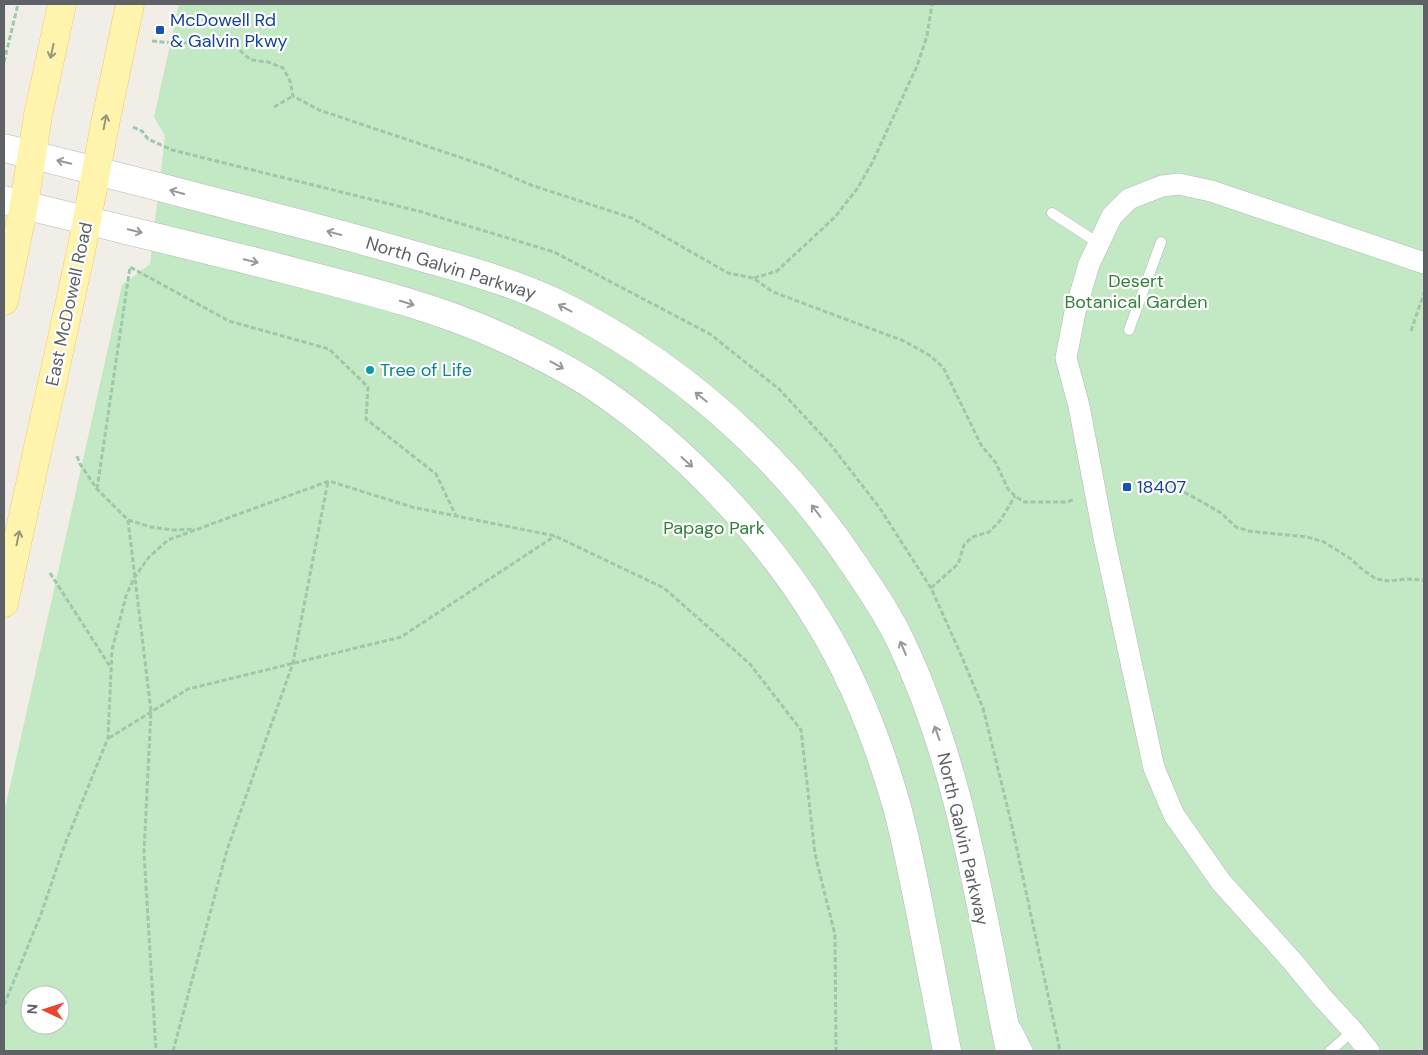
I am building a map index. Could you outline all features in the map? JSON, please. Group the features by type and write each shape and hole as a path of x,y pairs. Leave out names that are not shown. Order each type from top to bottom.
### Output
{"main road":[{"path":"4,301 14,202 32,155 62,4"},
{"name":"East McDowell Road","path":"4,603 88,220 96,170 130,4"},
{"name":"North Galvin Parkway","path":"4,148 96,170 364,241 513,284 551,301 632,346 702,396 746,435 781,470 813,507 867,584 899,638 922,693 958,799 1010,1051"},
{"path":"14,202 345,285 447,315 547,359 598,388 698,472 750,526 787,574 819,622 845,670 892,788 906,840 947,1051"}],"street":[{"path":"1369,1051 1221,882 1174,815 1154,768 1104,538 1078,406 1066,358 1075,312 1089,264 1112,216 1129,198 1162,186 1179,184 1211,191 1424,263"}],"lane":[{"path":"1052,213 1098,243"},
{"path":"1130,330 1161,242"},
{"path":"996,985 1028,1051"},
{"path":"1330,1051 1353,1031"}],"path":[{"path":"4,62 18,4"},
{"path":"753,278 777,271 835,217 857,189 872,163 917,66 926,36 932,4"},
{"path":"152,41 174,43 223,42 237,48 251,60 268,62 284,68 290,81 293,96"},
{"path":"293,96 319,110 489,167 531,185 632,218 728,273 753,278 773,292 904,341 929,356 943,368 981,445 996,463 1008,489 1015,496 1024,502 1066,502"},
{"path":"274,107 293,96"},
{"path":"133,127 142,131"},
{"path":"97,489 130,267 229,321 329,349 368,386 366,419 436,474 456,516"},
{"path":"1411,331 1424,293"},
{"path":"77,456 80,464 97,489 128,520 152,527 174,530 198,528"},
{"path":"173,1051 226,850 292,663 328,481"},
{"path":"4,1005 41,914 65,844 108,738 112,650 126,596 134,578 148,557 168,540 328,481 412,507 555,536 664,588 750,664 801,730 815,854 835,935 836,1051"},
{"path":"1121,490 1147,481 1167,483 1204,503 1236,527 1248,532 1289,534 1324,542 1351,558 1376,579 1390,581 1406,579 1424,580"},
{"path":"931,588 958,564 964,545 972,537 989,532 1000,521 1015,496"},
{"path":"128,520 151,711 144,852 156,1051"},
{"path":"108,738 188,689 401,637 555,536"},
{"path":"50,573 112,668"}],"green space":[{"name":"Papago Park","path":"179,4 1424,4 1424,1051 4,1051 4,813 122,285 150,264 165,136 154,117"}],"place":[{"name":"McDowell Rd & Galvin Pkwy","path":"160,30"},
{"name":"Tree of Life","path":"370,370"},
{"name":"18407","path":"1127,487"}],"park label":[{"name":"Desert Botanical Garden","path":"1136,291"}]}
